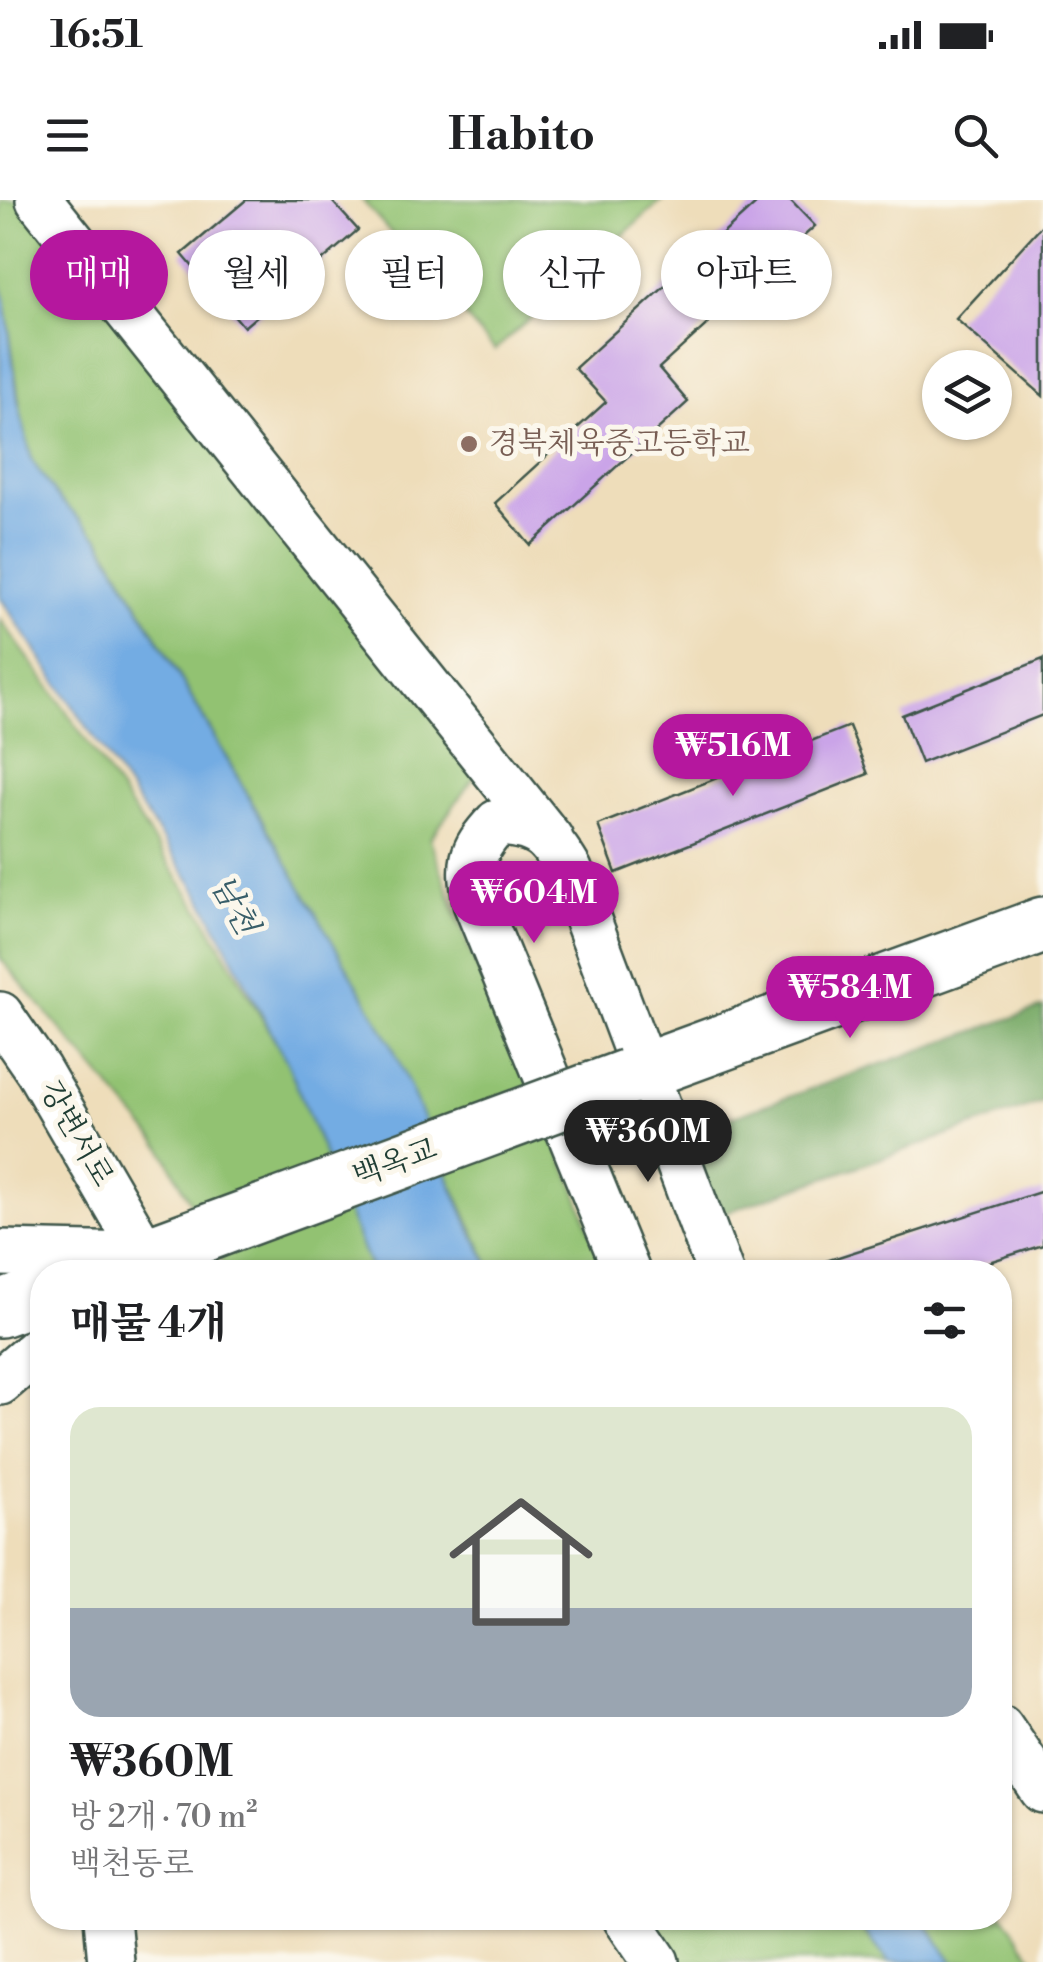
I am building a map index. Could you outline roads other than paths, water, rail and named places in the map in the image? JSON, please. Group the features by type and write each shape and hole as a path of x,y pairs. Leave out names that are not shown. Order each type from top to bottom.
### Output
{"main road":[{"name":"백옥교","path":"153,1260 637,1074 1043,925"},
{"path":"0,1310 30,1299"}],"street":[{"path":"39,200 553,842 569,870 637,1074 715,1260"},
{"path":"553,842 528,825 497,823 475,846 471,872 476,903 622,1260"},
{"name":"강변서로","path":"0,1015 38,1070 137,1260"},
{"path":"0,1253 82,1260"},
{"path":"0,1382 30,1356"},
{"path":"1012,1745 1043,1790"},
{"path":"107,1930 111,1962"},
{"path":"634,1930 656,1962"}],"water":[{"name":"남천","path":"0,283 18,401 32,461 59,499 99,538 391,1043 487,1260 367,1260 288,1064 201,897 0,597"},
{"path":"864,1930 930,1930 953,1962 889,1962"}],"place":[{"name":"경북체육중고등학교","path":"469,444"}]}
